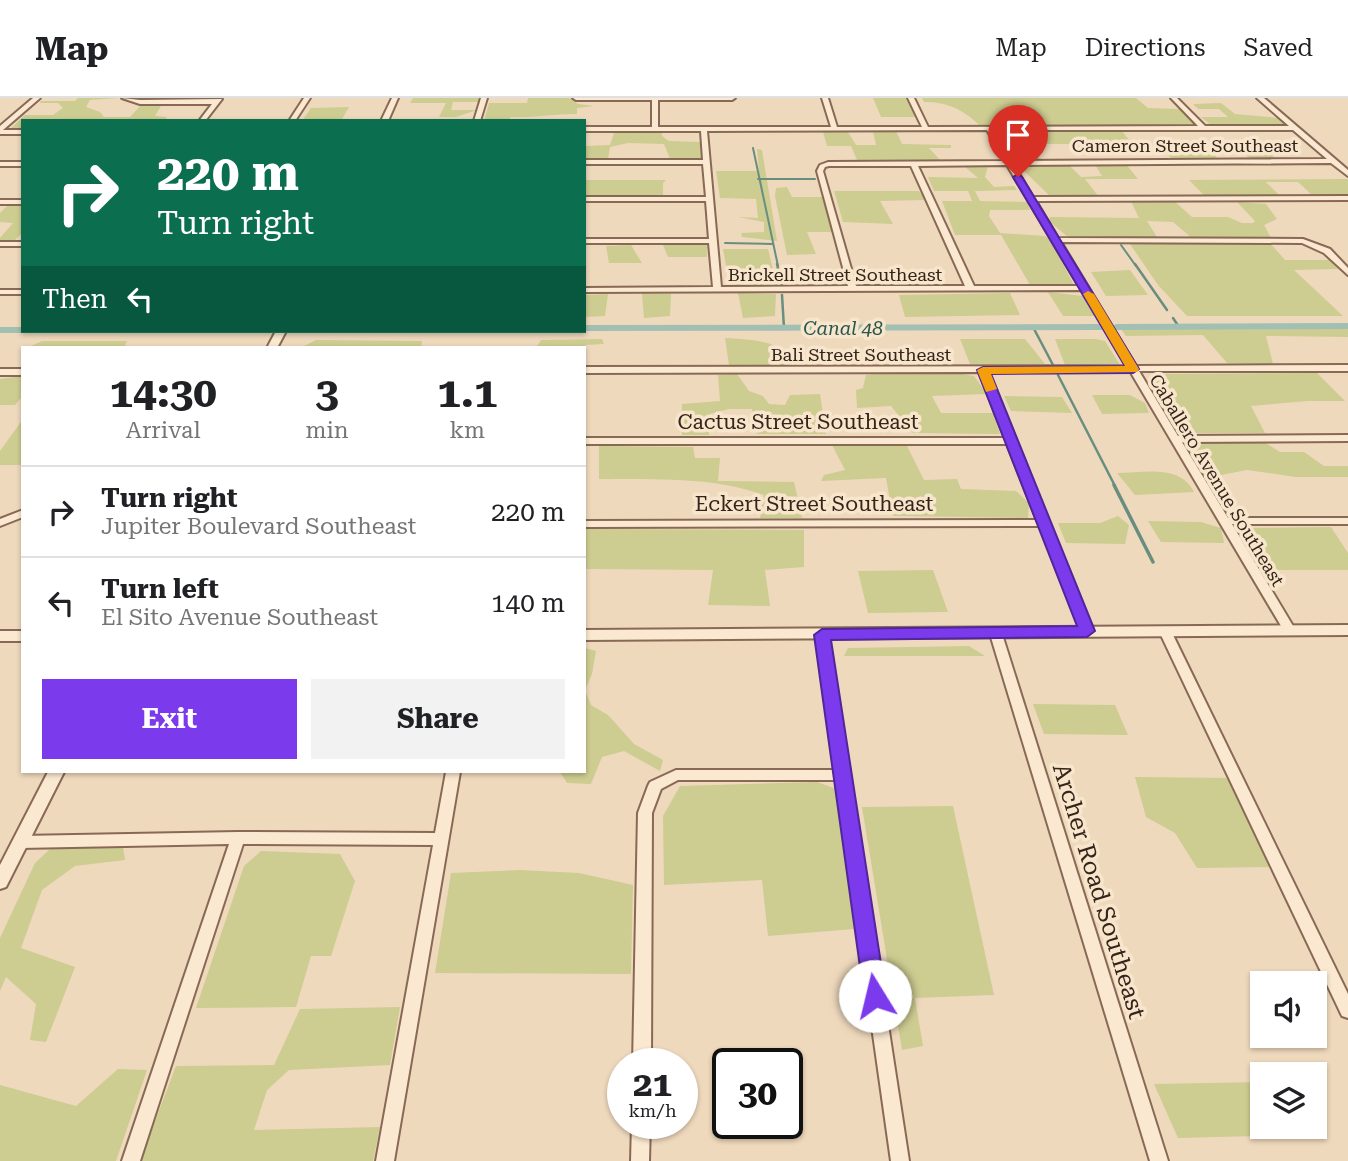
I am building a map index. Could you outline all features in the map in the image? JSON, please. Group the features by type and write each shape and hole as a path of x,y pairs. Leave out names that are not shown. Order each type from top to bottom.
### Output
{"street":[{"path":"0,130 37,98"},
{"path":"125,98 140,102 219,100"},
{"path":"293,119 307,98"},
{"path":"385,119 396,98"},
{"path":"478,119 484,98"},
{"path":"576,98 732,98"},
{"path":"825,98 835,129"},
{"path":"911,98 926,129"},
{"path":"1174,98 1204,128"},
{"path":"1260,98 1348,174"},
{"path":"655,99 655,129"},
{"path":"204,119 219,100"},
{"path":"586,130 1295,128"},
{"path":"704,129 717,290"},
{"name":"Caballero Avenue Southeast","path":"989,129 1290,631"},
{"path":"0,130 21,132"},
{"name":"Cameron Street Southeast","path":"853,289 820,172 822,166 828,164 1332,161"},
{"path":"586,162 706,162"},
{"path":"913,162 971,289"},
{"path":"0,164 21,164"},
{"path":"1031,199 1348,198"},
{"path":"586,199 710,199"},
{"path":"0,202 21,202"},
{"path":"1056,240 1303,242 1328,251 1348,273"},
{"path":"586,242 713,241"},
{"path":"0,244 21,244"},
{"name":"Brickell Street Southeast","path":"586,290 1085,288"},
{"path":"0,292 21,292"},
{"name":"Bali Street Southeast","path":"586,370 1348,368"},
{"path":"983,370 1087,631"},
{"path":"0,372 21,372"},
{"path":"1174,439 1348,438"},
{"name":"Cactus Street Southeast","path":"586,441 1011,441"},
{"path":"3,522 21,514"},
{"path":"1223,522 1348,521"},
{"name":"Eckert Street Southeast","path":"586,524 1045,523"},
{"path":"586,635 1348,631"},
{"path":"1166,633 1348,1011"},
{"name":"Archer Road Southeast","path":"996,634 1159,1161"},
{"path":"822,635 900,1161"},
{"path":"0,636 21,636"},
{"path":"0,881 55,773"},
{"path":"385,1161 453,773"},
{"path":"642,1048 645,813 655,786 676,775 841,775"},
{"path":"20,842 238,838 441,839"},
{"path":"131,1161 238,838"},
{"path":"640,1161 641,1139"}],"shaded area":[{"path":"78,98 119,98 90,100 86,107 100,112 104,117 130,117 142,104 162,104 155,116 167,117 21,119 21,129 10,129 25,115 53,115 63,108 58,103 40,103 41,101 75,101"},
{"path":"413,98 479,98 481,102 453,102 451,110 477,110 456,117 439,117 446,103 410,103"},
{"path":"528,98 569,98 578,104 594,106 577,108 577,114 485,119 489,103 527,103"},
{"path":"873,98 906,98 916,117 881,117"},
{"path":"922,98 1136,98 1148,108 1180,109 1195,125 981,127 956,108 924,102"},
{"path":"1221,103 1235,114 1279,118 1287,125 1211,125 1201,117 1228,117 1219,109 1198,109 1193,104"},
{"path":"349,107 342,119 303,119 311,108"},
{"path":"873,131 896,131 902,144 951,145 951,148 929,148 940,160 857,160 851,146 827,146 823,132 848,132 856,145 876,145"},
{"path":"1007,131 1122,131 1132,144 1034,144 1031,148 1041,160 1013,157 1000,134"},
{"path":"662,132 662,136 669,141 700,142 701,160 670,159 664,144 628,143 610,147 608,159 586,160 586,146 610,145 614,133"},
{"path":"1159,145 1261,145 1276,159 1251,159 1236,147 1207,147 1218,159 1172,159"},
{"path":"757,149 762,150 777,241 742,237 741,233 764,232 764,222 738,217 758,218 756,199 720,198 716,171 759,171"},
{"path":"1094,163 1125,163 1138,179 1085,179 1099,197 1051,197 1023,170 1025,164 1068,164 1081,177 1102,176"},
{"path":"964,166 988,166 985,177 994,187 1014,186 1017,190 975,191 980,201 1027,202 1030,210 990,210 989,216 1000,233 1045,236 1051,241 1074,285 1030,285 1001,235 955,235 942,201 972,201 968,191 934,191 928,177 978,178"},
{"path":"1348,179 1348,195 1312,195 1298,182 1266,182 1280,196 1204,195 1189,180"},
{"path":"586,180 666,180 663,183 663,196 586,197"},
{"path":"787,187 792,197 824,197 833,232 807,232 816,254 787,255 775,196 776,188"},
{"path":"834,191 919,191 926,200 880,201 893,224 843,222"},
{"path":"1173,200 1192,217 1228,217 1242,223 1253,223 1255,221 1237,202 1266,204 1277,219 1264,225 1271,238 1192,238 1173,222 1147,221 1157,237 1068,237 1049,221 1050,217 1139,218 1131,201"},
{"path":"8,205 21,205 21,234 14,241 0,242 0,238 13,223 0,222 0,213"},
{"path":"1130,244 1271,244 1285,260 1329,260 1338,269 1294,270 1343,316 1187,316 1158,285"},
{"path":"631,245 642,263 609,263 606,246"},
{"path":"663,245 707,245 707,257 668,257"},
{"path":"723,249 768,249 777,286 730,286"},
{"path":"1130,270 1148,295 1106,296 1091,272"},
{"path":"1048,292 1083,296 1095,316 1063,316"},
{"path":"642,293 671,294 670,316 644,318"},
{"path":"738,293 776,294 775,316 743,318"},
{"path":"1010,293 1020,315 905,317 899,295"},
{"path":"608,294 605,316 586,317 586,295"},
{"path":"1121,329 1348,329 1348,337 1266,336 1273,364 1227,363 1203,335 1126,336"},
{"path":"725,338 776,346 801,366 729,365"},
{"path":"602,339 604,344 537,346 541,340"},
{"path":"960,339 1025,339 1045,364 970,364"},
{"path":"1055,339 1105,341 1120,365 1065,365"},
{"path":"316,340 422,341 421,346 304,346"},
{"path":"42,341 127,341 125,346 31,346"},
{"path":"956,373 974,376 987,394 932,396 941,413 993,413 1000,434 913,433 891,406 857,408 856,390 863,388 866,375"},
{"path":"1317,373 1345,401 1251,406 1265,433 1181,433 1149,388 1152,374"},
{"path":"737,374 749,391 763,396 769,404 785,405 790,395 820,394 826,434 757,434 752,409 729,409 710,414 709,435 682,435 682,404 720,401 718,375"},
{"path":"21,376 21,398 15,405 0,405 0,379"},
{"path":"1092,395 1130,395 1145,403 1149,413 1102,414"},
{"path":"1004,396 1062,397 1072,413 1011,411"},
{"path":"21,422 21,465 0,465 0,451"},
{"path":"1264,442 1280,452 1304,452 1324,466 1348,466 1348,477 1296,477 1247,470 1211,477 1192,450 1204,443"},
{"path":"906,444 924,480 957,479 961,489 1016,491 1029,503 1028,518 893,516 886,478 821,481 824,475 845,470 832,445"},
{"path":"599,446 693,447 695,458 720,458 718,481 794,482 802,518 760,518 764,495 724,485 682,480 599,479"},
{"path":"1117,473 1171,474 1188,483 1194,492 1135,495"},
{"path":"1118,516 1129,525 1125,544 1066,543 1058,523 1100,523"},
{"path":"1148,521 1201,522 1221,528 1224,543 1161,542"},
{"path":"1331,527 1348,553 1348,570 1264,570 1242,533 1242,528"},
{"path":"586,529 804,530 804,567 765,570 770,606 708,605 713,570 586,569"},
{"path":"933,570 948,612 868,613 858,571"},
{"path":"969,646 985,656 844,656 848,648"},
{"path":"586,648 596,651 592,674 586,688"},
{"path":"586,692 591,705 608,715 634,744 663,760 660,771 624,751 602,757 591,784 567,783 561,773 586,773"},
{"path":"1033,704 1115,705 1128,735 1044,734"},
{"path":"1135,777 1232,778 1272,867 1197,868 1175,833 1146,817"},
{"path":"817,782 839,790 854,929 768,936 762,880 664,885 663,816 680,786"},
{"path":"953,806 994,995 915,998 923,1046 902,1050 862,807"},
{"path":"123,847 125,860 75,866 42,890 21,948 75,967 46,1042 30,1040 36,1004 6,977 0,991 0,938 35,863 50,849"},
{"path":"261,851 340,854 355,881 331,956 311,956 296,1007 196,1008 244,866"},
{"path":"520,870 579,873 633,885 631,974 435,973 451,873"},
{"path":"400,1007 390,1065 289,1070 267,1090 254,1130 380,1127 373,1161 140,1161 176,1066 274,1065 300,1009"},
{"path":"118,1069 147,1070 116,1161 0,1161 0,1085 76,1106"},
{"path":"1250,1082 1250,1136 1178,1138 1154,1084"}],"waterway":[{"path":"753,148 760,179"},
{"path":"760,179 815,179"},
{"path":"760,179 778,266"},
{"path":"725,243 773,244"},
{"path":"1121,245 1136,266"},
{"path":"777,264 782,286"},
{"path":"1135,264 1167,310"},
{"path":"782,295 784,328"},
{"path":"1173,318 1179,327"},
{"name":"Canal 48","path":"1116,327 1348,326"},
{"path":"1033,327 1053,365"},
{"name":"Canal 48","path":"586,328 1101,327"},
{"name":"Canal 48","path":"0,330 21,330"},
{"path":"1058,375 1115,486"},
{"path":"1114,485 1153,562"}],"slow traffic":[{"path":"991,389 983,370 1133,369 1088,294"}],"route":[{"path":"875,996 822,635 1087,631 983,370 1133,369 1018,177"}]}
